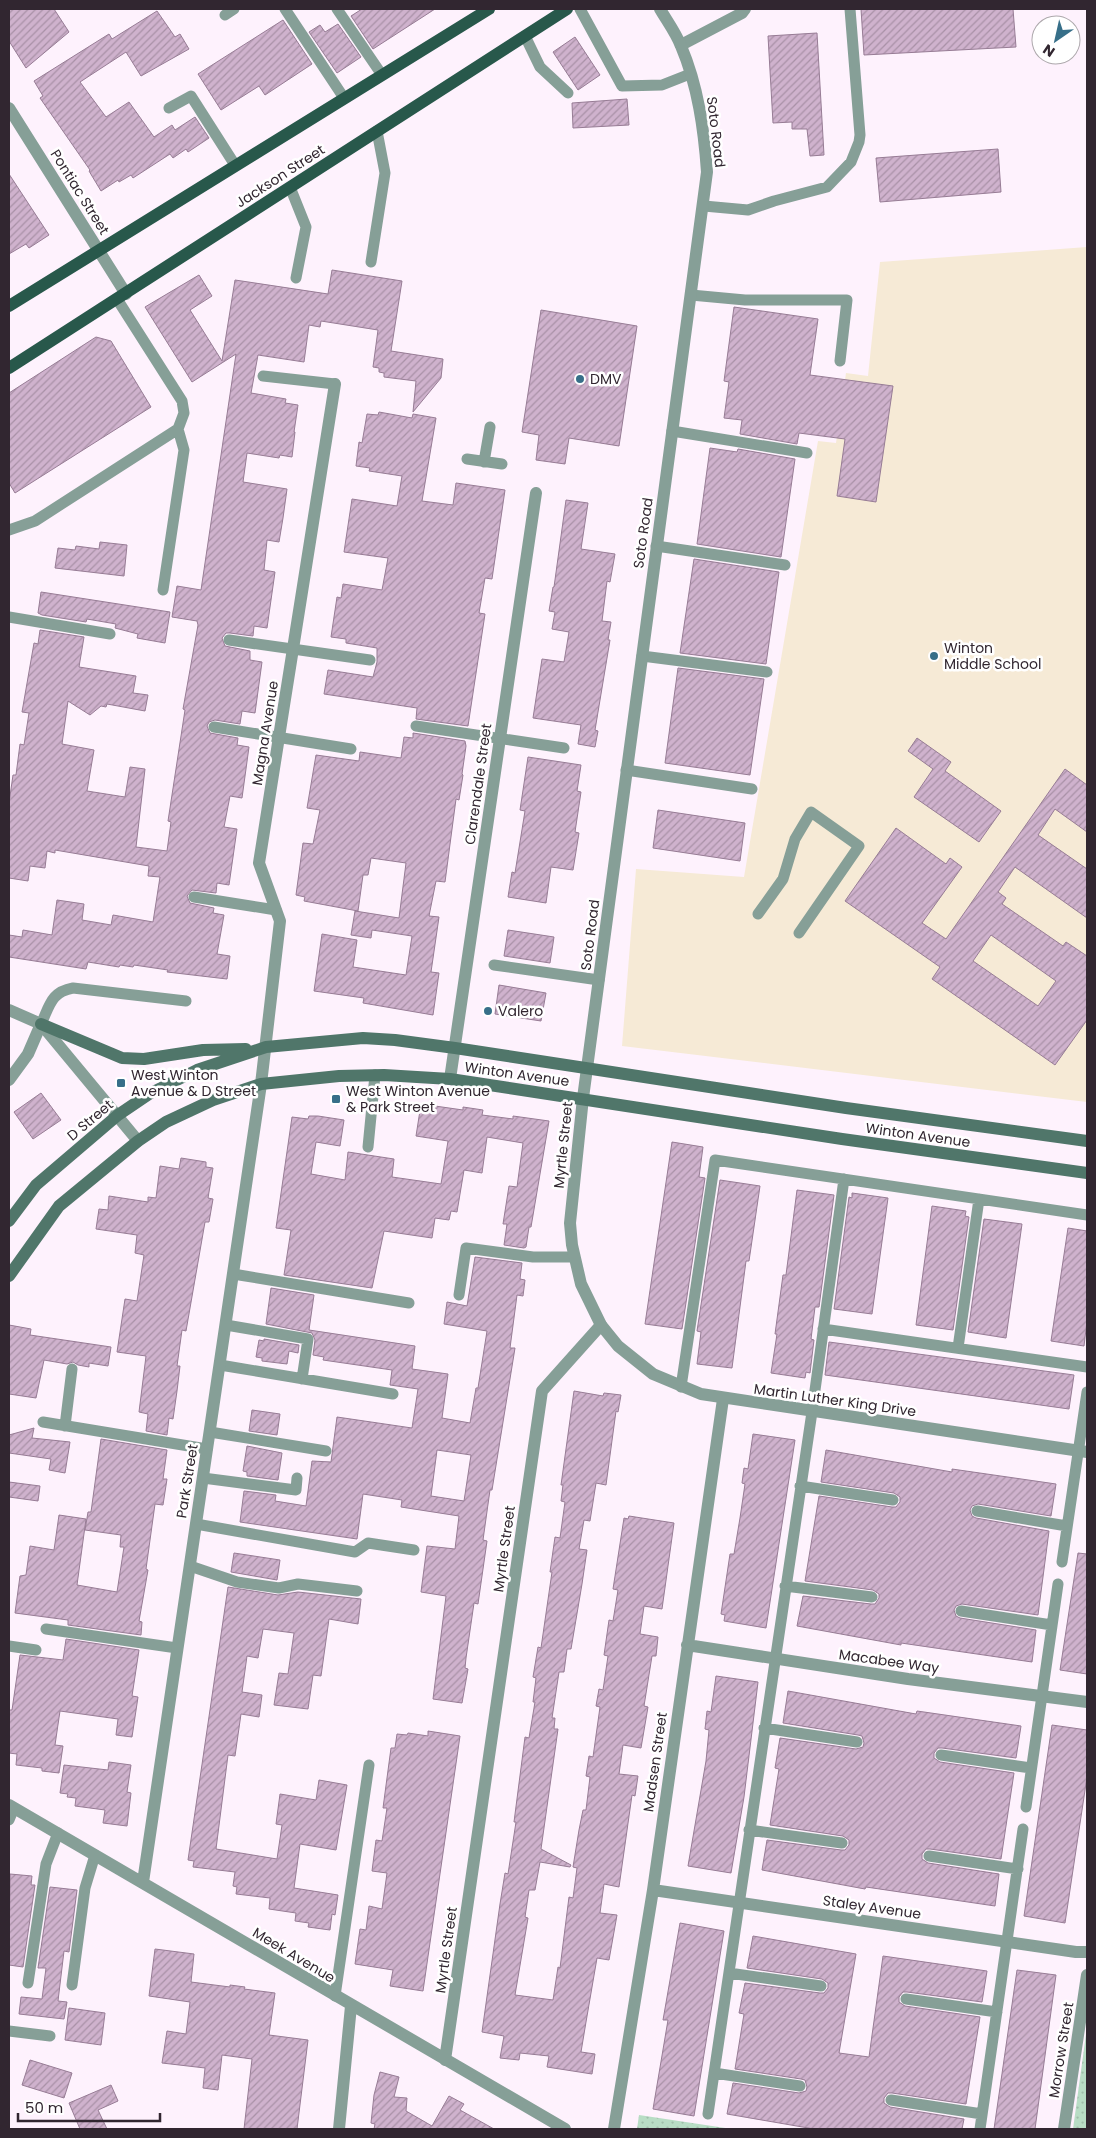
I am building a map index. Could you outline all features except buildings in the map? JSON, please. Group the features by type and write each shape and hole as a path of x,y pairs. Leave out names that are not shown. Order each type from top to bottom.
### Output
{"main road":[{"name":"Jackson Street","path":"9,368 567,9"},
{"path":"9,306 344,98 480,11"},
{"path":"42,1024 122,1058 144,1059 204,1050 261,1048"},
{"name":"Winton Avenue","path":"261,1048 363,1038 395,1040 846,1108 1087,1141"},
{"name":"D Street","path":"9,1221 36,1185 118,1115 148,1094 197,1070 261,1048"},
{"name":"Winton Avenue","path":"138,1141 166,1122 213,1100 262,1084 339,1076 376,1076 450,1079 497,1088 583,1098 842,1139 1087,1173"},
{"path":"9,1276 59,1206 138,1141"}],"street":[{"name":"Soto Road","path":"588,1069 626,770 704,206 707,172 704,135 696,89 681,45 660,9"},
{"path":"681,45 742,13 745,9"},
{"name":"Pontiac Street","path":"9,108 99,249 121,296"},
{"name":"Magna Avenue","path":"262,1084 261,1048 280,921 260,863 335,384"},
{"name":"Clarendale Street","path":"450,1079 536,494"},
{"path":"9,1010 42,1024 138,1141"},
{"path":"9,1080 28,1054 42,1024"},
{"name":"Myrtle Street","path":"445,2060 542,1391 601,1325 581,1284 574,1257 570,1222 583,1098 588,1069"},
{"name":"Park Street","path":"143,1882 262,1084"},
{"name":"Martin Luther King Drive","path":"601,1325 618,1346 653,1374 681,1387 723,1399 1083,1452"},
{"name":"Madsen Street","path":"614,2129 653,1890 723,1399"},
{"name":"Macabee Way","path":"687,1645 908,1679 1087,1702"},
{"name":"Meek Avenue","path":"11,1811 58,1833 351,2006 565,2129"},
{"name":"Staley Avenue","path":"653,1890 1076,1952 1087,1952"},
{"name":"Morrow Street","path":"1064,2129 1087,1975"},
{"path":"339,2129 351,2006"}],"lane":[{"path":"285,9 344,98"},
{"path":"337,9 382,74"},
{"path":"580,9 622,86 662,85 690,74"},
{"path":"704,206 748,210 827,187 851,162 860,135 850,9"},
{"path":"525,36 540,67 568,93"},
{"path":"169,108 191,96 235,165"},
{"path":"371,262 385,173 377,131"},
{"path":"290,187 306,227 296,278"},
{"path":"691,295 745,300 847,300 840,361"},
{"path":"121,296 182,401 184,413 178,429 184,450 163,590"},
{"path":"263,376 335,384"},
{"path":"484,462 490,427"},
{"path":"9,530 35,521 178,429"},
{"path":"672,431 806,453"},
{"path":"467,459 502,464"},
{"path":"656,546 785,565"},
{"path":"9,617 110,634"},
{"path":"229,640 370,660"},
{"path":"642,656 767,672"},
{"path":"416,726 564,748"},
{"path":"214,727 351,749"},
{"path":"626,770 752,789"},
{"path":"758,914 783,879 795,839 811,812 859,846 799,933"},
{"path":"194,897 276,910"},
{"path":"494,965 599,980"},
{"path":"42,1024 51,1002 61,990 73,988 186,1001"},
{"path":"368,1147 376,1076"},
{"path":"681,1387 715,1160 1087,1215"},
{"path":"708,2114 812,1412 844,1179"},
{"path":"958,1348 978,1199"},
{"path":"459,1295 466,1248 533,1257 574,1257"},
{"path":"233,1274 409,1303"},
{"path":"226,1325 308,1339 302,1379"},
{"path":"824,1329 1087,1367"},
{"path":"220,1365 393,1394"},
{"path":"65,1426 72,1369"},
{"path":"1062,1562 1083,1452 1087,1392"},
{"path":"43,1422 207,1449"},
{"path":"210,1432 326,1450"},
{"path":"203,1478 296,1490 297,1478"},
{"path":"800,1486 893,1500"},
{"path":"977,1511 1068,1526"},
{"path":"196,1524 355,1552 368,1543 414,1550"},
{"path":"190,1566 236,1582 279,1588 298,1584 357,1591"},
{"path":"1026,1807 1058,1584"},
{"path":"785,1586 872,1597"},
{"path":"962,1611 1052,1625"},
{"path":"46,1629 177,1648"},
{"path":"9,1646 36,1650"},
{"path":"764,1728 857,1742"},
{"path":"941,1755 1031,1768"},
{"path":"334,1996 369,1765"},
{"path":"980,2129 1023,1829"},
{"path":"749,1830 842,1844"},
{"path":"28,1983 46,1864 58,1833"},
{"path":"72,1985 85,1888 95,1855"},
{"path":"928,1856 1018,1869"},
{"path":"729,1973 821,1986"},
{"path":"906,1999 997,2012"},
{"path":"9,2031 50,2036"},
{"path":"714,2073 800,2086"},
{"path":"891,2100 982,2114"}],"shaded area":[{"name":"Winton Middle School","path":"1087,247 1087,1102 622,1046 636,869 744,877 818,441 836,443 846,373 868,376 880,262"}],"green space":[{"path":"1087,2027 1087,2129 1073,2129"},
{"path":"639,2115 732,2129 637,2129"}],"place":[{"name":"DMV","path":"580,379"},
{"name":"Winton Middle School","path":"934,656"},
{"name":"Valero","path":"488,1011"},
{"name":"West Winton Avenue & D Street","path":"121,1083"},
{"name":"West Winton Avenue & Park Street","path":"336,1099"}]}
